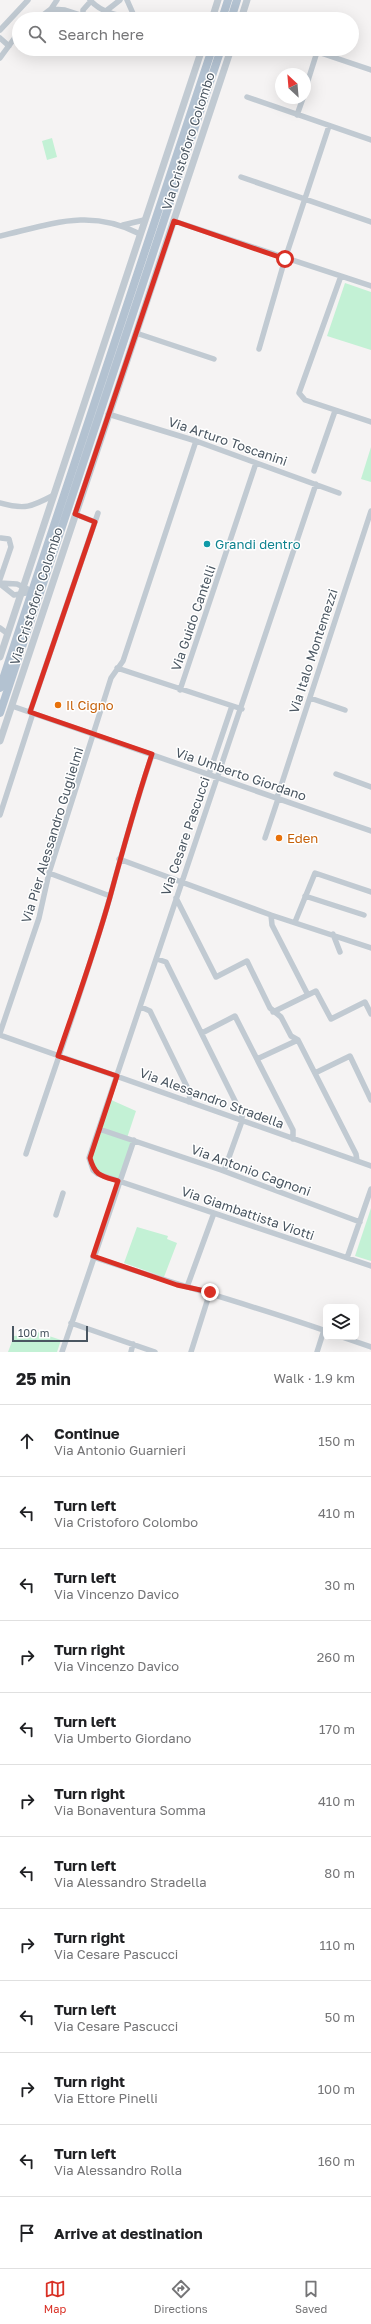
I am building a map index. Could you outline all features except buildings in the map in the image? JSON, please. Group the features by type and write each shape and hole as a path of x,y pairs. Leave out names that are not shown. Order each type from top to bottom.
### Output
{"main road":[{"path":"224,12 228,0"},
{"path":"233,12 237,0"},
{"name":"Via Cristoforo Colombo","path":"0,688 40,594 78,455 210,56"},
{"name":"Via Cristoforo Colombo","path":"0,713 219,56"}],"street":[{"path":"17,12 28,0"},
{"path":"47,12 57,0"},
{"path":"83,12 91,0 97,7 110,12"},
{"path":"106,11 120,0"},
{"path":"127,0 132,12"},
{"path":"214,12 218,0"},
{"path":"243,12 247,0"},
{"path":"51,9 65,12"},
{"path":"0,30 12,17"},
{"path":"0,38 9,46"},
{"path":"0,58 12,42"},
{"name":"Via Cristoforo Colombo","path":"0,657 200,56"},
{"name":"Via Cristoforo Colombo","path":"0,741 12,706 40,594 75,514 229,56"},
{"path":"311,71 316,56"},
{"path":"329,56 371,70"},
{"path":"247,97 371,140"},
{"path":"298,115 301,104"},
{"path":"259,349 285,259 329,126"},
{"path":"241,177 305,201 371,222"},
{"path":"0,236 83,219 123,225 140,234"},
{"path":"123,225 144,220"},
{"path":"174,221 285,259 371,286"},
{"path":"340,276 299,393 305,400 371,422"},
{"path":"136,333 211,356"},
{"path":"314,471 335,410"},
{"name":"Via Arturo Toscanini","path":"108,414 196,441 339,493"},
{"name":"Via Pier Alessandro Guglielmi","path":"0,1034 39,918 49,874 94,736 111,678 123,661 196,441"},
{"path":"64,464 78,455"},
{"name":"Via Guido Cantelli","path":"180,690 256,463"},
{"name":"Via Cesare Pascucci","path":"118,1181 98,1174 93,1170 90,1158 142,1006 181,881 242,709 316,484"},
{"path":"0,503 14,507 26,508 54,495"},
{"name":"Via Italo Montemezzi","path":"265,838 371,511"},
{"path":"0,815 98,513"},
{"path":"75,514 95,522"},
{"path":"0,579 12,547 9,539 1,538"},
{"path":"0,584 15,584 22,591"},
{"path":"0,584 13,594 22,591 40,594"},
{"path":"0,628 8,634"},
{"path":"117,668 180,690 242,709"},
{"path":"310,698 345,710"},
{"name":"Via Umberto Giordano","path":"12,706 94,736 152,754 371,831"},
{"name":"Via Cesare Pascucci","path":"209,774 232,706"},
{"path":"0,723 7,718"},
{"path":"26,1154 110,896 119,859 152,754"},
{"path":"336,774 371,786"},
{"path":"119,859 271,915 333,934 371,948"},
{"path":"295,922 315,873 371,892"},
{"path":"49,874 110,896"},
{"path":"305,896 364,915"},
{"path":"176,898 216,977 247,961 273,1012 281,1017 291,1036 298,1040 356,1154 357,1162"},
{"path":"271,915 272,925 308,995"},
{"path":"333,934 340,952"},
{"path":"157,959 166,962 242,1115 242,1121 224,1171"},
{"path":"273,1012 316,992 331,1019 365,1002 371,1014"},
{"path":"142,1006 150,1011 190,1093 189,1102"},
{"path":"202,1033 235,1016 293,1130 292,1139"},
{"name":"Via Alessandro Stradella","path":"0,1034 58,1056 371,1166"},
{"path":"257,1059 298,1040"},
{"path":"315,1073 350,1056 371,1100"},
{"name":"Via Antonio Cagnoni","path":"99,1128 224,1171 360,1222"},
{"path":"62,1352 118,1181 134,1140"},
{"name":"Via Giambattista Viotti","path":"118,1181 371,1266"},
{"path":"347,1258 371,1189"},
{"path":"56,1215 63,1194"},
{"path":"187,1287 214,1213"},
{"path":"93,1256 187,1287 210,1292 323,1330"},
{"path":"191,1352 210,1292"},
{"path":"71,1323 155,1352"},
{"path":"317,1352 323,1336"},
{"path":"351,1340 371,1347"},
{"path":"131,1352 133,1344"}],"green space":[{"path":"52,138 57,157 47,160 42,141"},
{"path":"345,283 371,292 371,350 327,336"},
{"path":"371,447 371,482 361,479"},
{"path":"109,1099 136,1111 127,1138 134,1140 119,1181 98,1174 89,1158"},
{"path":"371,1208 371,1261 355,1256"},
{"path":"137,1227 168,1236 167,1239 177,1243 164,1277 124,1263"},
{"path":"34,1331 61,1340 57,1352 8,1352 14,1336 29,1335"}],"place":[{"name":"Grandi dentro","path":"207,544"},
{"name":"Il Cigno","path":"58,705"},
{"name":"Eden","path":"279,838"}],"route":[{"path":"210,1292 177,1285 93,1256 118,1181 98,1174 93,1170 90,1158 117,1076 58,1056 86,975 110,896 129,823 152,754 94,736 30,712 95,522 75,514 174,221 285,259"}]}
